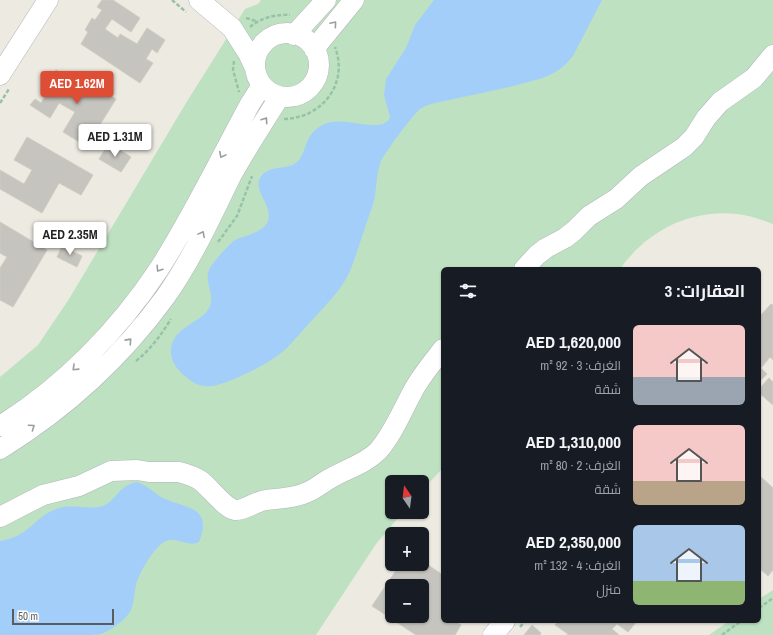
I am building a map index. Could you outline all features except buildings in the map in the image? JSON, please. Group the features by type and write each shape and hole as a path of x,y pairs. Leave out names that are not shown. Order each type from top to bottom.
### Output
{"street":[{"path":"0,75 48,0"},
{"path":"199,0 232,28 244,46 258,76 267,90 280,96 295,96 308,89 313,84 319,63 314,49 306,40 286,35 253,34 232,28"},
{"path":"0,426 40,398 70,373 99,345 140,296 175,243 250,104 258,76 257,56 262,45 272,38 286,35 326,0"},
{"path":"314,49 354,0"},
{"path":"526,267 546,248 565,238 589,216 616,199 641,176 684,147 694,137 712,110 728,95 754,78 773,55"},
{"path":"0,449 36,425 89,383 137,332 166,295 191,254 246,150 280,96"},
{"path":"0,517 43,495 71,489 105,474 123,470 179,472 187,474 200,480 233,510 241,510 257,502 302,495 316,488 330,478 368,459 378,451 392,430 418,382 441,352"},
{"path":"493,635 502,623"}],"path":[{"path":"267,116 284,119 302,117 318,109 330,96 338,76 339,65 338,54 327,33"},
{"path":"235,99 239,92"},
{"path":"761,607 773,598"},
{"path":"722,635 738,623"}],"green space":[{"path":"261,0 773,0 773,224 737,214 720,213 686,219 671,225 656,234 643,244 622,267 441,267 441,470 429,483 429,475 385,475 385,519 397,519 390,527 385,527 385,533 376,544 316,635 0,635 0,377 38,345 69,299 186,103 245,9 258,4"},
{"path":"773,590 773,635 709,635 726,623 761,623 761,598"}],"water":[{"path":"434,0 602,0 573,56 564,66 555,72 534,81 433,103 420,109 399,134 381,161 378,171 374,201 355,258 346,279 333,297 287,348 276,357 225,383 205,386 193,382 174,364 171,354 172,345 175,337 187,326 201,317 210,306 211,297 208,284 208,275 213,263 235,240 261,229 267,223 269,217 268,210 260,192 259,180 263,174 271,169 289,166 297,162 301,157 310,136 317,128 325,124 341,122 377,125 383,124 389,120 390,117 384,95 386,79 406,48 415,25"},
{"path":"137,482 141,483 161,497 194,510 200,515 203,521 203,530 199,542 190,544 168,540 160,545 155,550 140,574 130,612 121,622 101,634 0,635 0,541 18,536 42,517 56,509 62,507 100,507 105,505 126,486"}]}
